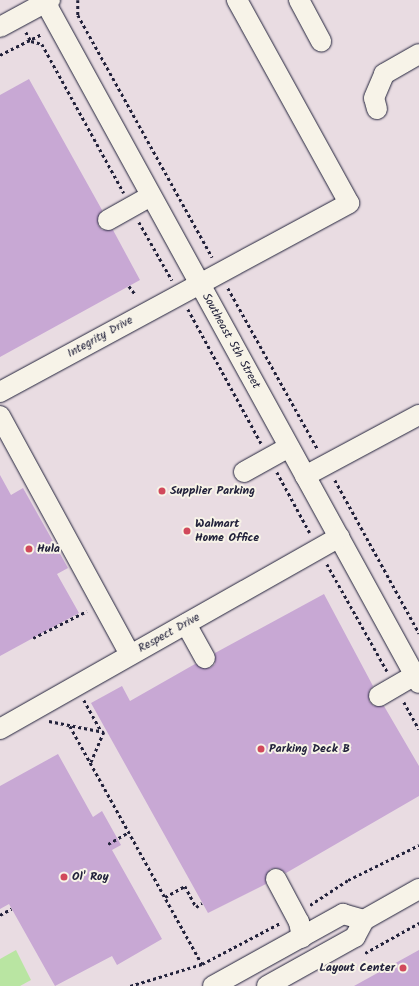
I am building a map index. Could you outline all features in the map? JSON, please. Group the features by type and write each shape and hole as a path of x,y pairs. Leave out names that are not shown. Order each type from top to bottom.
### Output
{"street":[{"name":"Integrity Drive","path":"0,392 349,203 237,0"},
{"path":"299,0 321,41"},
{"name":"Southeast 5th Street","path":"46,1 151,196 417,679"},
{"path":"0,27 46,1"},
{"path":"377,109 374,98 384,74 419,54"},
{"path":"108,220 151,196"},
{"path":"305,476 419,415"},
{"path":"0,416 130,654"},
{"path":"244,472 290,447"},
{"name":"Respect Drive","path":"0,729 339,537"},
{"path":"186,624 205,658"},
{"path":"379,696 417,679"},
{"path":"276,879 299,922 302,938"},
{"path":"267,986 355,937 364,920 419,889"},
{"path":"213,986 343,914 364,920"}],"path":[{"path":"78,0 78,15 213,260"},
{"path":"27,34 30,41"},
{"path":"0,55 42,34"},
{"path":"30,41 42,44 168,274 173,269"},
{"path":"129,286 134,294"},
{"path":"225,296 231,292"},
{"path":"191,314 264,449"},
{"path":"275,468 313,539"},
{"path":"325,560 389,674"},
{"path":"33,638 89,610"},
{"path":"402,699 419,729"},
{"path":"83,700 101,731 104,732 90,762"},
{"path":"101,731 70,726 202,964"},
{"path":"108,844 130,832"},
{"path":"308,906 348,880 419,845"},
{"path":"165,897 185,886 196,907 202,903"},
{"path":"0,915 12,909"},
{"path":"130,986 202,964 283,922"}],"green space":[{"path":"16,950 31,980 20,986 0,986 0,959"}],"building":[{"path":"29,79 102,210 98,225 102,230 113,230 140,280 0,357 0,95"},
{"name":"Hula","path":"0,475 11,495 23,488 68,568 57,574 79,613 0,656"},
{"name":"Parking Deck B","path":"324,594 373,686 369,691 369,701 374,706 384,706 419,766 419,796 286,873 277,868 270,869 266,884 208,913 91,703 122,686 130,701 195,664 210,668 215,664 215,653"},
{"name":"Ol' Roy","path":"58,754 93,817 102,811 121,845 112,850 162,939 117,965 112,956 55,986 9,904 0,909 0,786"},
{"name":"Layout Center","path":"419,950 419,986 354,986"}],"place":[{"name":"Supplier Parking","path":"162,491"},
{"name":"Walmart Home Office","path":"187,531"},
{"name":"Hula","path":"29,549"},
{"name":"Parking Deck B","path":"261,749"},
{"name":"Ol' Roy","path":"64,877"},
{"name":"Layout Center","path":"403,968"}]}
